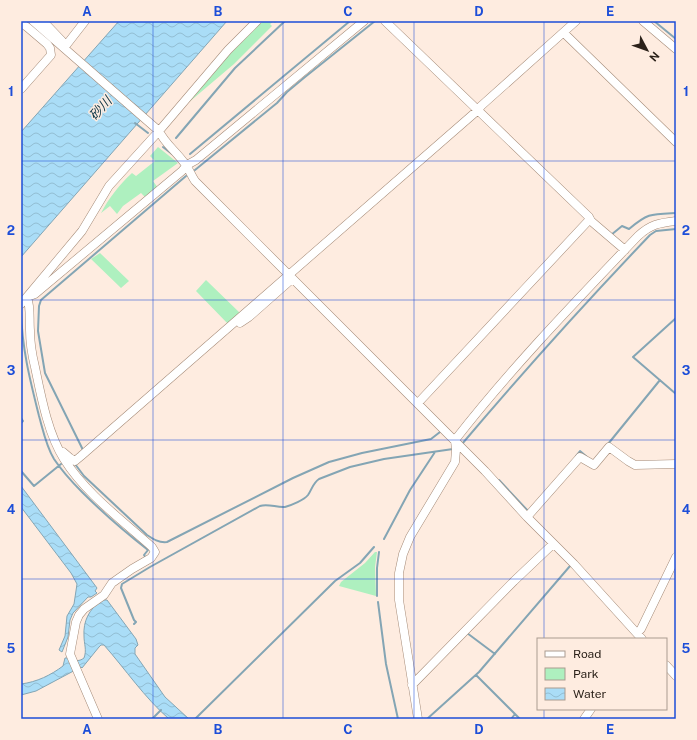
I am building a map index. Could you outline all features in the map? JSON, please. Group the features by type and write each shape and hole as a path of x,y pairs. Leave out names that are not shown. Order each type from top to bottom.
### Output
{"street":[{"path":"44,21 72,55 153,124 159,131 162,138 187,165 190,174 195,181 290,277 456,439 527,517 574,564 640,635 676,557"},
{"path":"65,46 85,21"},
{"path":"24,301 82,231 109,186 159,131 228,50 257,21"},
{"path":"24,301 35,294 182,171 187,165 196,160 364,21"},
{"path":"385,21 624,250"},
{"path":"58,447 75,461 290,277 576,21"},
{"path":"643,21 676,49"},
{"path":"33,22 65,46"},
{"path":"21,89 51,55 50,48 47,44 22,23"},
{"path":"566,35 676,142"},
{"path":"419,402 591,220"},
{"path":"418,719 399,600 399,572 403,554 410,537 455,462 456,439 499,387 624,250 647,228 658,223 676,221"},
{"path":"235,327 249,317 290,277"},
{"path":"24,301 30,305 30,341 51,431 63,458 81,482 152,547 155,552 150,558 116,580 101,597 84,609 76,622 70,654 98,719"},
{"path":"527,517 580,457 594,465 609,447 635,465 676,464"},
{"path":"413,684 514,581 553,544"},
{"path":"667,666 676,676"},
{"path":"584,719 590,710"}],"green space":[{"path":"263,21 278,21 270,24 272,26 234,64 188,103 228,56"},
{"path":"158,147 178,163 153,181 158,188 146,198 141,193 123,206 117,214 110,206 101,213 107,202 132,173 136,176 155,161 150,156"},
{"path":"100,253 129,281 121,288 91,259"},
{"path":"206,280 241,314 229,325 196,291"},
{"path":"375,552 377,552 375,567 376,596 339,586 341,582 365,563"}],"water":[{"name":"砂川","path":"119,21 227,21 21,257 21,132"},
{"path":"21,486 97,588 95,591 97,593 91,597 88,597 73,613 70,620 68,637 62,652 59,650 65,636 67,616 74,604 77,584 71,573 21,507"},
{"path":"101,600 107,600 136,639 138,645 135,648 135,654 165,697 189,719 169,719 143,693 104,645 99,647 82,668 81,667 36,691 21,695 21,684 44,678 63,666 65,658 76,661 84,658 84,631 86,621 90,612"}],"waterway":[{"path":"176,138 235,68 285,21"},
{"path":"190,154 350,21"},
{"path":"195,170 277,103 287,92 305,77 375,21"},
{"path":"654,21 676,39"},
{"path":"135,123 148,133"},
{"path":"163,147 172,154"},
{"path":"83,450 45,373 38,331 39,306 41,300 186,176"},
{"path":"611,235 622,226 629,229 650,215 676,213"},
{"path":"463,444 554,338 650,235 656,231 676,229"},
{"path":"21,311 23,338 30,377 43,432 51,454 64,472 82,492 114,522 148,550 144,555 146,558"},
{"path":"676,318 633,357 676,394"},
{"path":"608,444 660,380"},
{"path":"21,418 23,421 21,423"},
{"path":"75,464 84,476 147,535 159,541 167,542 293,478 329,462 362,453 431,439 440,432"},
{"path":"134,624 136,622 121,588 122,584 260,506 266,505 285,507 294,504 306,497 319,479 350,467 384,459 453,449"},
{"path":"576,456 580,451 587,457"},
{"path":"384,539 410,490 435,452"},
{"path":"21,471 34,486 61,464"},
{"path":"499,480 529,512"},
{"path":"195,719 335,581 360,563 374,547"},
{"path":"377,596 377,568 379,552"},
{"path":"427,719 479,672 570,566"},
{"path":"378,602 386,664 398,719"},
{"path":"467,633 495,654"},
{"path":"476,675 520,719"},
{"path":"152,719 161,710"},
{"path":"511,719 515,714"}]}
